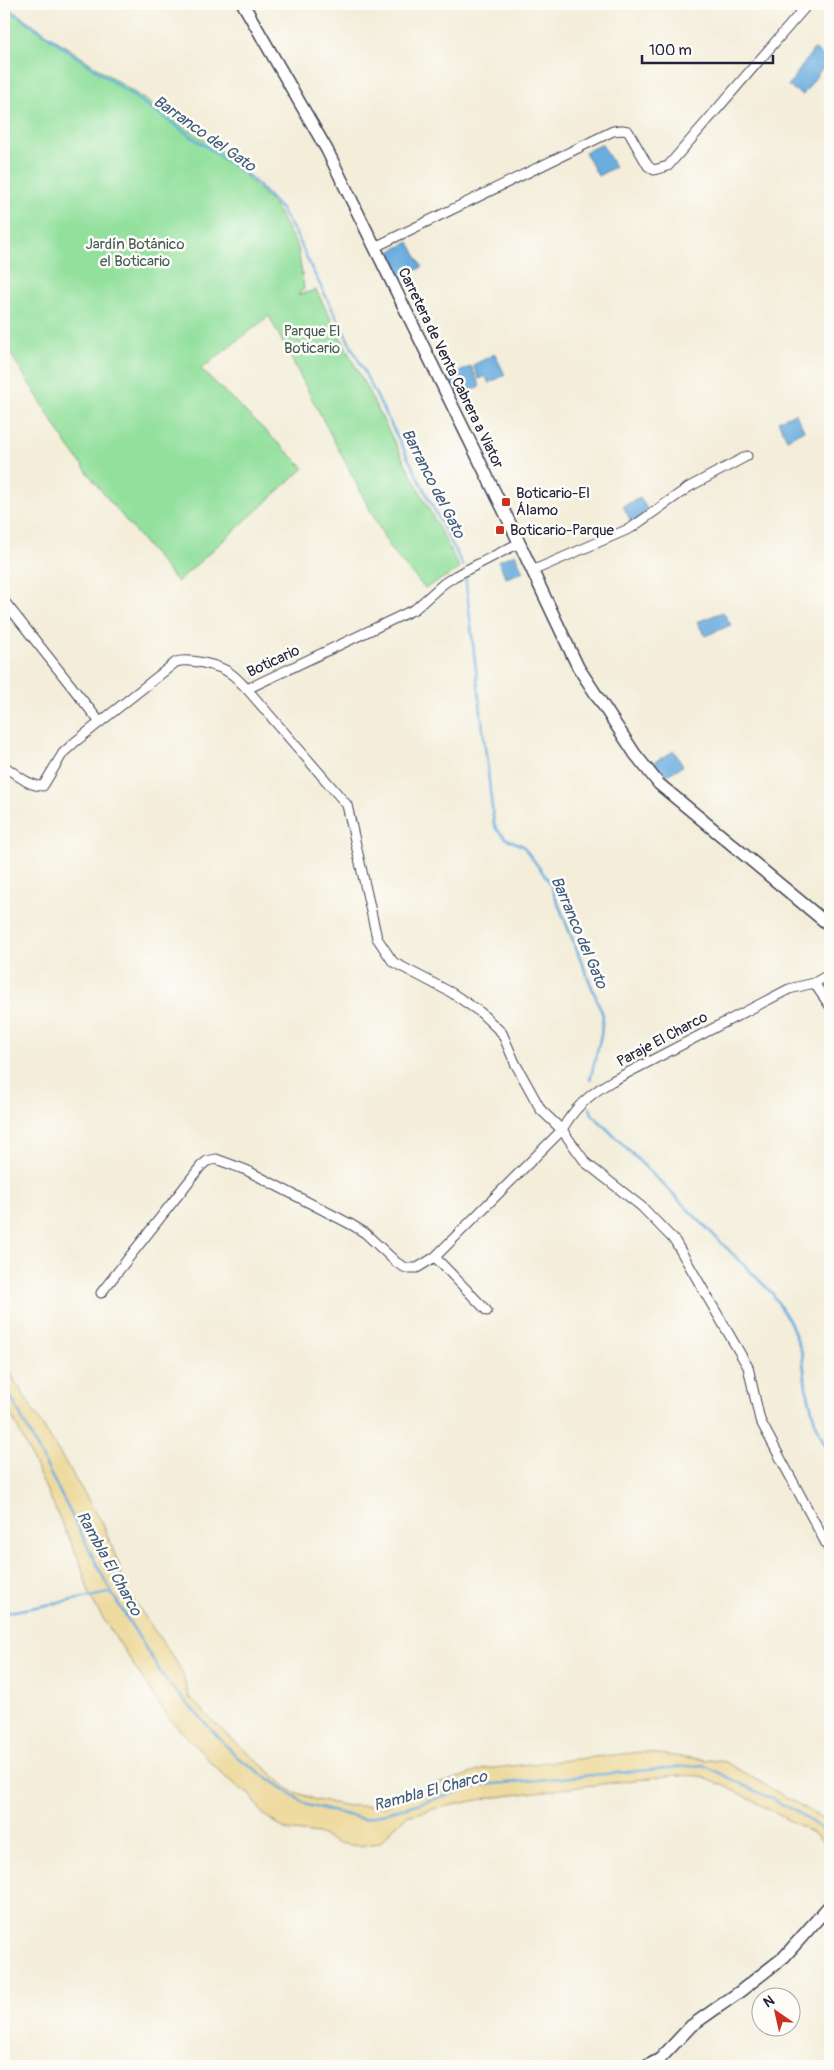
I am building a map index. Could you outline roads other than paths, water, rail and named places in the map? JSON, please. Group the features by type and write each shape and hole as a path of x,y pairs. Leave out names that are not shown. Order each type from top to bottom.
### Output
{"street":[{"name":"Carretera de Venta Cabrera a Viator","path":"243,4 327,150 520,544 578,667 635,754 659,784 830,926"},
{"path":"375,247 613,131 622,130 628,132 648,166 654,170 668,166 808,4"},
{"path":"532,570 631,528 688,487 746,456"},
{"name":"Boticario","path":"4,766 27,782 43,786 63,753 99,721 176,662 182,660 220,668 229,672 247,689 416,609 443,584 455,576 520,544"},
{"path":"4,601 99,721"},
{"path":"247,689 347,805 377,938 393,962 452,993 480,1012 502,1033 515,1064 541,1110 562,1130 586,1163 642,1207 675,1241 748,1366 760,1420 830,1551"},
{"name":"Paraje El Charco","path":"100,1293 201,1166 207,1161 216,1159 246,1170 352,1225 365,1233 397,1263 406,1268 417,1268 435,1257 562,1130 570,1115 605,1085 788,989 814,983 830,974"},
{"path":"814,983 830,1006"},
{"path":"435,1257 487,1311"},
{"path":"647,2066 662,2063 691,2026 738,1994 784,1957 805,1936 830,1905"}],"water":[{"path":"814,49 828,60 803,95 788,86"},
{"path":"602,144 615,167 598,176 585,152"},
{"path":"409,242 422,267 401,278 387,253"},
{"path":"495,354 505,375 489,383 485,376 479,379 473,365"},
{"path":"471,366 480,386 457,398 448,378"},
{"path":"795,413 804,430 787,439 778,421"},
{"path":"640,498 648,510 632,523 623,506"},
{"path":"515,554 523,572 506,578 498,561"},
{"path":"723,612 731,625 705,636 697,622"},
{"path":"674,751 683,766 663,777 654,762"}],"waterway":[{"name":"Barranco del Gato","path":"4,6 251,178 280,208 296,234 463,566"},
{"name":"Barranco del Gato","path":"465,575 494,824 497,830 507,839 523,846 549,881 603,1015 601,1035 590,1080"},
{"name":"Barranco del Gato","path":"590,1108 592,1114 772,1293 791,1324 802,1353 806,1387 815,1421 830,1458"},
{"name":"Rambla El Charco","path":"4,1383 111,1592 166,1681 237,1757 307,1805 364,1819 483,1785 703,1765 796,1811 830,1835"},
{"path":"4,1613 110,1593"}],"place":[{"name":"Boticario-El Álamo","path":"506,502"},
{"name":"Boticario-Parque","path":"500,530"}],"park label":[{"name":"Jardín Botánico el Boticario","path":"135,252"},
{"name":"Parque El Boticario","path":"312,340"}]}
